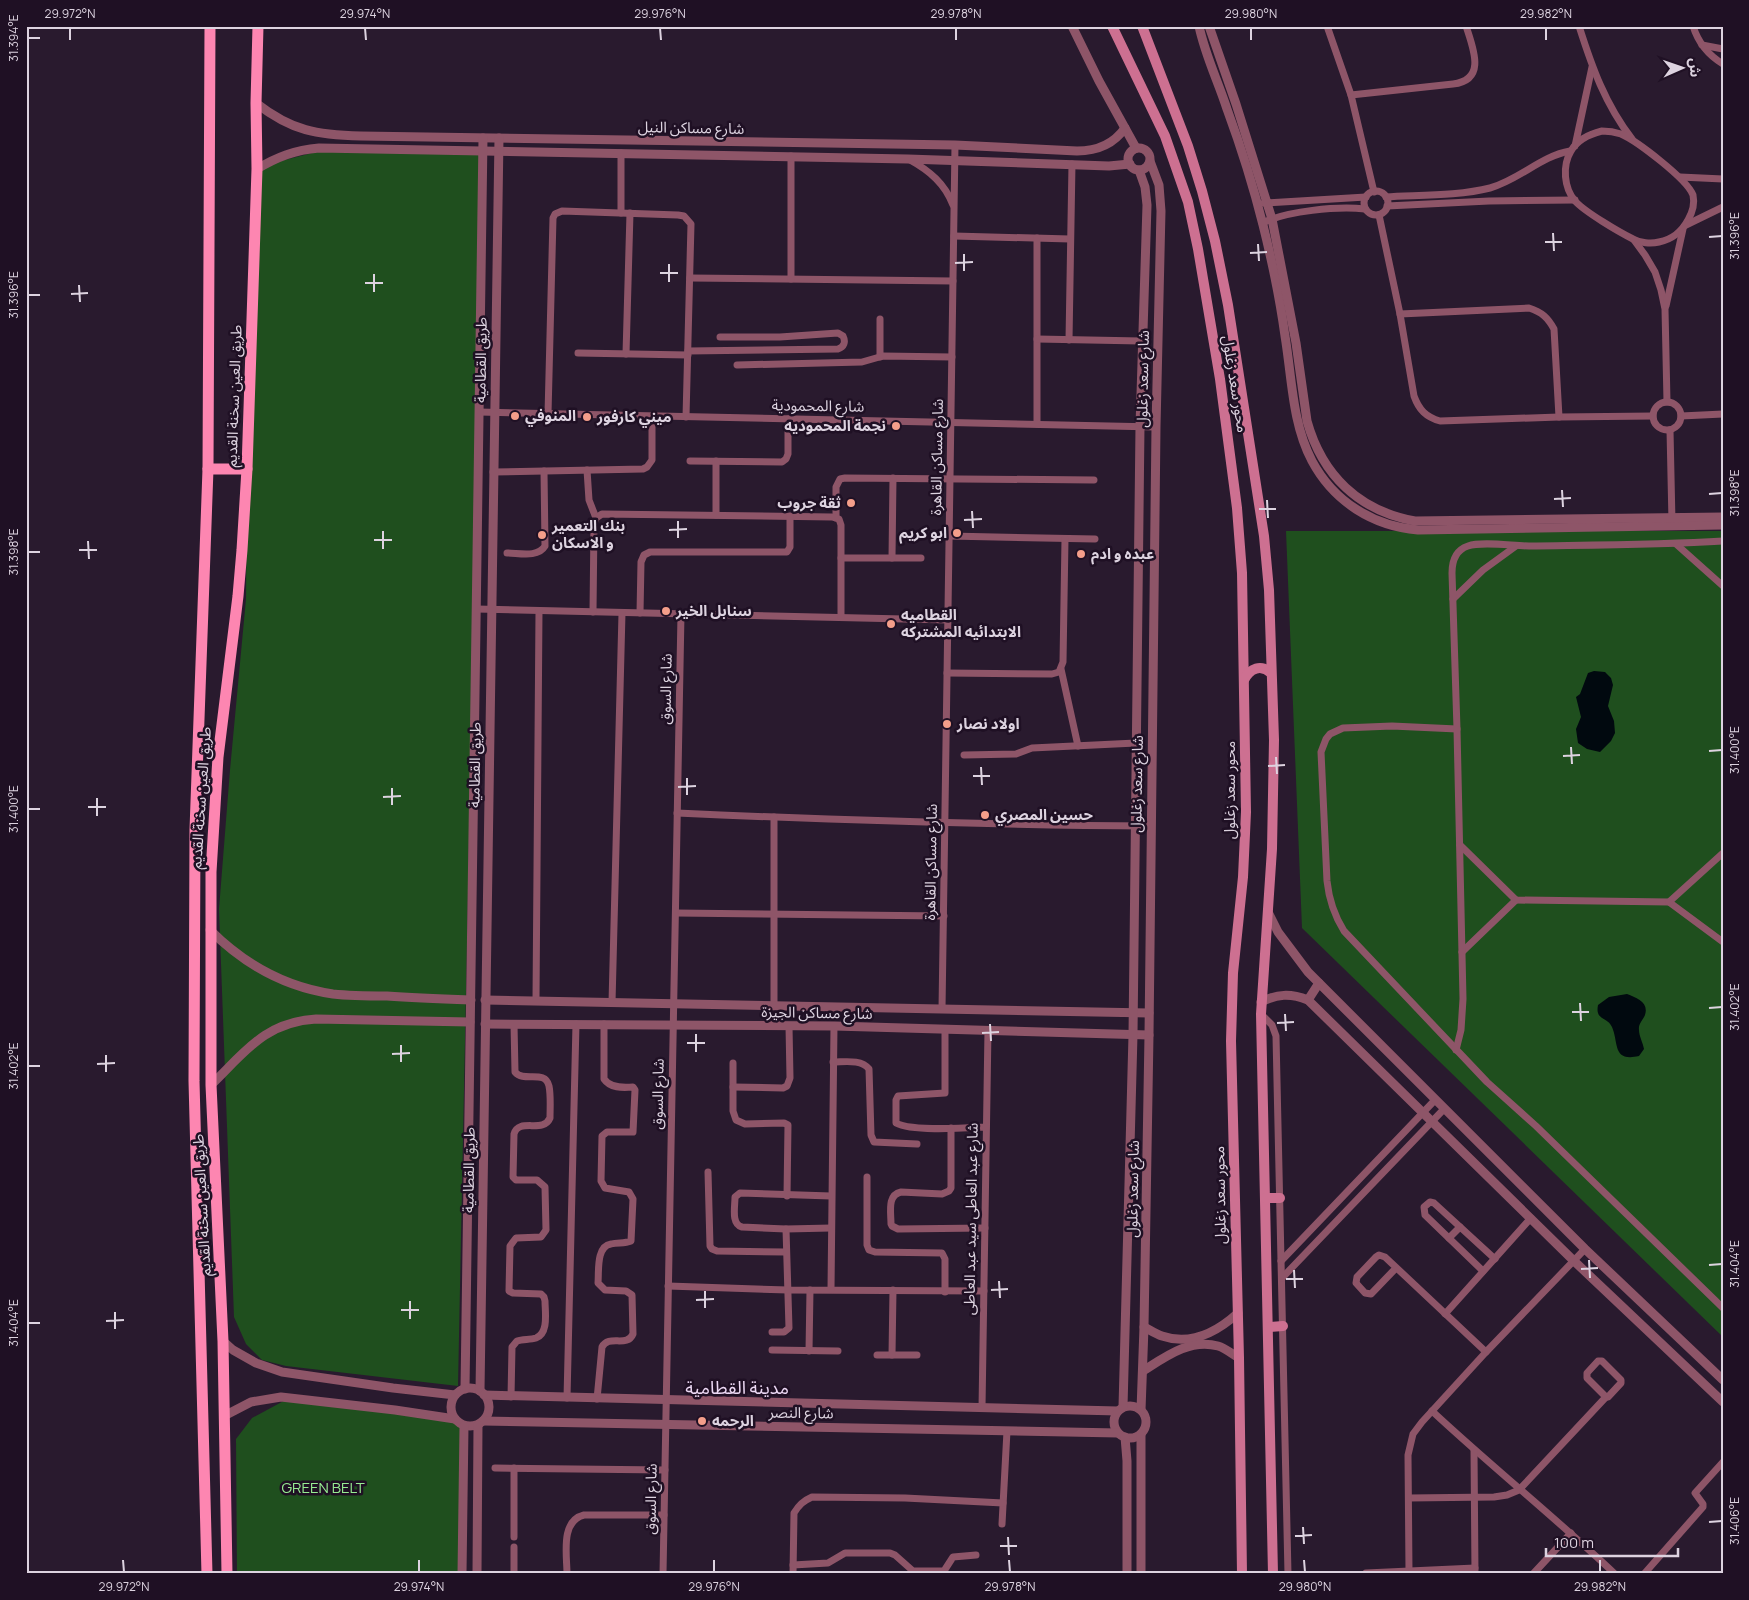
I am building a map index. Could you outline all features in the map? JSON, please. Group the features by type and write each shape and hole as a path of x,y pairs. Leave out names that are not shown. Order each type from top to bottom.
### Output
{"main road":[{"name":"طريق العين سخنة القديم","path":"207,1574 194,1081 195,830 208,469 210,26"},
{"name":"طريق العين سخنة القديم","path":"227,1574 223,1341 211,1085 211,872 215,792 238,596 247,469 257,169 258,26"},
{"name":"محور سعد زغلول","path":"1112,26 1165,136 1188,202 1222,388 1237,508 1242,573 1245,844 1231,1010 1242,1574"},
{"name":"محور سعد زغلول","path":"1142,26 1188,146 1215,241 1228,305 1264,536 1269,590 1274,794 1261,1014 1273,1574"},
{"path":"208,469 247,469"},
{"path":"1244,680 1248,672 1256,668 1264,668 1271,674"},
{"path":"1265,1198 1280,1198"},
{"path":"1269,1327 1283,1326"}],"street":[{"path":"1072,26 1099,81 1136,148"},
{"path":"1199,26 1257,203 1280,306 1300,430 1308,452 1322,476 1346,503 1380,522 1403,529 1418,530 1672,522 1723,517"},
{"path":"1209,26 1268,203 1294,327 1312,437 1330,470 1356,497 1390,515 1428,522 1672,522 1723,525"},
{"path":"1327,26 1351,95 1365,146 1374,192"},
{"path":"1351,95 1453,84 1465,81 1474,71 1476,59 1466,26"},
{"path":"1580,26 1592,67 1610,107 1635,143"},
{"path":"1693,26 1702,45 1714,58 1723,64"},
{"path":"1702,45 1723,49"},
{"path":"1592,67 1572,149 1566,164 1565,176 1568,189 1575,200 1584,209 1634,240 1646,255 1655,272 1662,290 1665,309 1667,402"},
{"name":"شارع مساكن النيل","path":"256,103 285,122 318,134 398,138 955,145 1077,151 1091,150 1110,143 1126,128"},
{"path":"1386,198 1490,188 1509,181 1550,157 1572,149 1590,134 1602,131 1622,135 1680,177 1690,189 1693,197 1694,207 1684,227 1665,309"},
{"name":"طريق القطامية","path":"465,1389 483,138"},
{"name":"طريق القطامية","path":"482,1393 485,1000 499,138"},
{"name":"شارع مساكن القاهرة","path":"942,1009 955,145"},
{"name":"شارع مساكن النيل","path":"257,169 280,156 305,149 319,148 791,156 1109,166 1130,164"},
{"path":"1136,148 1144,149 1150,157 1150,161 1146,167 1139,170 1130,164 1129,154 1136,148"},
{"path":"621,153 621,213"},
{"path":"790,279 791,156"},
{"path":"908,159 926,169 941,182 949,195 954,210"},
{"name":"شارع سعد زغلول","path":"1141,1410 1149,1035 1156,427 1161,238 1160,194 1150,161"},
{"path":"1069,340 1072,164"},
{"name":"شارع سعد زغلول","path":"1120,1409 1133,1035 1140,426 1147,196 1139,170"},
{"path":"1680,177 1723,179"},
{"path":"1257,203 1366,197 1374,192 1381,193 1386,198 1386,210 1379,215 1370,214 1365,209 1366,197"},
{"path":"1387,206 1489,201 1575,200"},
{"path":"1634,240 1655,243 1669,240 1684,227 1723,207"},
{"path":"1262,223 1303,212 1365,209"},
{"path":"548,414 553,216 557,212 562,211 678,215 688,219 692,229 686,417"},
{"path":"626,354 630,213"},
{"path":"1379,215 1400,314 1414,396 1417,405 1423,413 1440,421 1653,416"},
{"path":"954,236 1070,239"},
{"path":"1037,238 1037,424"},
{"path":"1146,238 1161,238"},
{"path":"690,278 953,281"},
{"path":"1400,314 1529,308 1540,312 1549,319 1554,329 1559,417"},
{"path":"880,319 880,357"},
{"path":"578,353 626,354 838,349 844,346 845,340 838,333 780,337 720,337"},
{"path":"779,350 780,337"},
{"path":"1037,339 1142,342"},
{"path":"737,365 862,362 880,357 952,357"},
{"path":"1667,402 1679,408 1681,416 1678,425 1670,430 1659,428 1653,416 1656,408 1667,402"},
{"name":"شارع المحمودية","path":"479,412 1156,427"},
{"path":"1681,416 1723,414"},
{"path":"493,472 643,469 652,460 652,416"},
{"path":"690,461 779,462 784,460 788,454 788,419"},
{"path":"1670,430 1672,522"},
{"path":"716,461 716,515"},
{"path":"587,470 589,500 596,518 594,524 592,612"},
{"path":"507,553 535,553 543,550 545,546 544,471"},
{"path":"892,558 893,478"},
{"path":"840,618 842,525 836,518 836,487 840,479 1094,480"},
{"path":"596,518 606,513 836,518"},
{"path":"640,613 641,562 646,553 787,552 790,547 790,516"},
{"path":"949,536 1095,539"},
{"path":"1064,538 1063,662 1061,669 1078,746"},
{"path":"1456,1050 1462,1030 1463,1015 1452,565 1455,557 1467,546 1475,544 1517,546 1676,544 1723,541"},
{"path":"1676,544 1723,586"},
{"path":"1453,599 1483,570 1517,546"},
{"path":"841,558 921,558"},
{"path":"476,609 948,620"},
{"path":"536,1000 539,611"},
{"path":"612,1003 622,613"},
{"name":"شارع السوق","path":"663,1574 681,614"},
{"path":"947,673 1052,674 1061,669"},
{"path":"1457,729 1392,726 1343,728 1336,730 1326,739 1321,752 1328,887 1334,913 1344,931 1456,1050 1723,1308"},
{"path":"964,755 1016,754 1032,748 1136,743"},
{"path":"677,812 889,822 945,821 1151,826"},
{"path":"774,817 774,1005"},
{"path":"1460,845 1516,900 1669,902 1723,942"},
{"path":"1669,902 1723,853"},
{"path":"1462,952 1516,900"},
{"path":"1267,911 1293,954 1318,983 1585,1249 1723,1380"},
{"path":"676,913 944,916"},
{"path":"210,930 240,956 262,970 285,981 310,989 336,994 471,1000"},
{"path":"1308,1000 1318,983"},
{"path":"1261,1002 1274,996 1285,994 1308,1000 1574,1261 1723,1402"},
{"name":"شارع مساكن الجيزة","path":"485,1000 1149,1013"},
{"path":"1261,1014 1272,1025 1276,1036 1288,1574"},
{"path":"211,1085 259,1038 276,1028 294,1021 316,1019 470,1022"},
{"name":"شارع مساكن الجيزة","path":"485,1024 834,1026 1149,1035"},
{"path":"511,1397 512,1347 517,1341 536,1338 543,1333 545,1301 541,1294 513,1293 509,1290 510,1246 516,1238 541,1237 546,1230 546,1191 543,1184 537,1180 516,1180 513,1177 514,1134 515,1130 519,1127 544,1125 548,1123 550,1118 547,1081 540,1077 521,1077 515,1072 514,1024"},
{"path":"568,1398 576,1024"},
{"path":"597,1399 603,1344 609,1340 627,1340 631,1338 632,1334 632,1295 626,1291 603,1290 598,1283 601,1253 604,1248 611,1244 631,1241 633,1199 629,1192 605,1188 601,1181 602,1136 607,1132 633,1132 635,1090 633,1087 612,1086 604,1079 604,1024"},
{"path":"733,1087 783,1088 787,1086 790,1078 789,1026"},
{"path":"830,1290 834,1026"},
{"path":"945,1029 945,1093 898,1096 896,1100 895,1122 901,1126 986,1127"},
{"name":"شارع عبد العاطى سيد عبد العاطى","path":"982,1408 988,1030"},
{"path":"833,1062 860,1063 869,1069 871,1135 874,1142 917,1144"},
{"path":"734,1063 733,1111 736,1120 746,1124 784,1123 788,1126 787,1196"},
{"path":"1281,1261 1435,1100"},
{"path":"1282,1278 1444,1109"},
{"path":"951,1128 951,1188 942,1194 895,1193 892,1198 891,1224 898,1229 985,1228"},
{"path":"708,1172 710,1246 712,1249 717,1251 785,1252"},
{"path":"867,1177 867,1244 869,1250 875,1252 942,1253 945,1258 945,1292"},
{"path":"831,1196 740,1193 736,1197 735,1214 735,1224 739,1227 831,1228"},
{"path":"1483,1271 1425,1215 1424,1208 1428,1203 1433,1202 1495,1259"},
{"path":"1445,1314 1531,1218"},
{"path":"1449,1238 1460,1227"},
{"path":"772,1332 784,1332 789,1328 785,1252 786,1229"},
{"path":"1410,1571 1408,1455 1413,1434 1486,1352 1585,1249"},
{"path":"1396,1268 1371,1294 1365,1293 1358,1285 1357,1277 1379,1255 1384,1257 1396,1268 1445,1314 1486,1352"},
{"path":"668,1286 788,1290 984,1292"},
{"path":"809,1351 810,1290"},
{"path":"892,1356 893,1290"},
{"path":"1144,1327 1162,1336 1176,1339 1191,1338 1214,1331 1238,1313"},
{"path":"223,1341 244,1357 282,1372 454,1395 465,1389 475,1389 482,1393 489,1405 487,1416 481,1423 477,1574"},
{"path":"1143,1371 1173,1351 1195,1346 1220,1346 1239,1358"},
{"path":"772,1350 838,1351"},
{"path":"877,1355 917,1355"},
{"path":"1409,1498 1500,1496 1520,1490 1622,1382 1600,1360 1586,1376 1606,1397"},
{"name":"شارع النصر","path":"482,1393 511,1397 666,1401 1120,1409"},
{"path":"454,1395 451,1407 454,1419"},
{"path":"224,1416 251,1402 281,1397 454,1419 464,1426 481,1423"},
{"path":"1127,1574 1127,1461 1121,1435 1114,1422 1120,1409 1132,1406 1141,1410 1146,1422 1140,1434 1140,1574"},
{"path":"1432,1411 1615,1574"},
{"name":"شارع النصر","path":"481,1423 666,1424 1121,1435"},
{"path":"462,1574 464,1426"},
{"path":"1002,1524 1007,1431"},
{"path":"1121,1435 1133,1438 1140,1434"},
{"path":"1366,1573 1475,1571 1474,1450"},
{"path":"1644,1574 1703,1507 1695,1493 1723,1462"},
{"path":"495,1468 665,1470"},
{"path":"514,1468 514,1537"},
{"path":"793,1574 794,1513 804,1500 812,1497 905,1498 1003,1504"},
{"path":"567,1574 568,1529 574,1519 584,1515 664,1515"},
{"path":"1536,1573 1571,1533"},
{"path":"514,1547 514,1574"},
{"path":"793,1565 828,1563 845,1553 890,1553 895,1555 913,1571 941,1571 946,1569 953,1557 976,1555"}],"green space":[{"path":"332,148 483,150 458,1386 286,1366 262,1360 246,1344 234,1317 219,909 246,599 247,469 261,166"},
{"path":"1286,531 1723,531 1723,1337 1302,928"},
{"name":"GREEN BELT","path":"291,1397 455,1419 464,1426 461,1574 237,1574 236,1439 252,1418"}],"shaded area":[{"path":"1594,671 1605,672 1611,678 1613,685 1608,706 1614,721 1615,733 1611,741 1600,752 1587,749 1578,743 1576,729 1581,717 1576,697 1580,694 1588,673"},
{"path":"1627,994 1641,1001 1646,1011 1639,1028 1644,1049 1639,1056 1630,1057 1620,1054 1612,1027 1598,1014 1598,1005 1609,997"}],"place":[{"name":"المنوفي","path":"515,416"},
{"name":"ميني كارفور","path":"587,417"},
{"name":"نجمة المحموديه","path":"896,426"},
{"name":"ثقة جروب","path":"851,503"},
{"name":"ابو كريم","path":"957,533"},
{"name":"بنك التعمير و الاسكان","path":"542,535"},
{"name":"عبده و ادم","path":"1081,554"},
{"name":"سنابل الخير","path":"666,611"},
{"name":"القطاميه الابتدائيه المشتركه","path":"891,624"},
{"name":"اولاد نصار","path":"947,724"},
{"name":"حسين المصري","path":"985,815"},
{"name":"الرحمه","path":"702,1421"}],"district":[{"name":"مدينة القطامية","path":"737,1388"}]}
